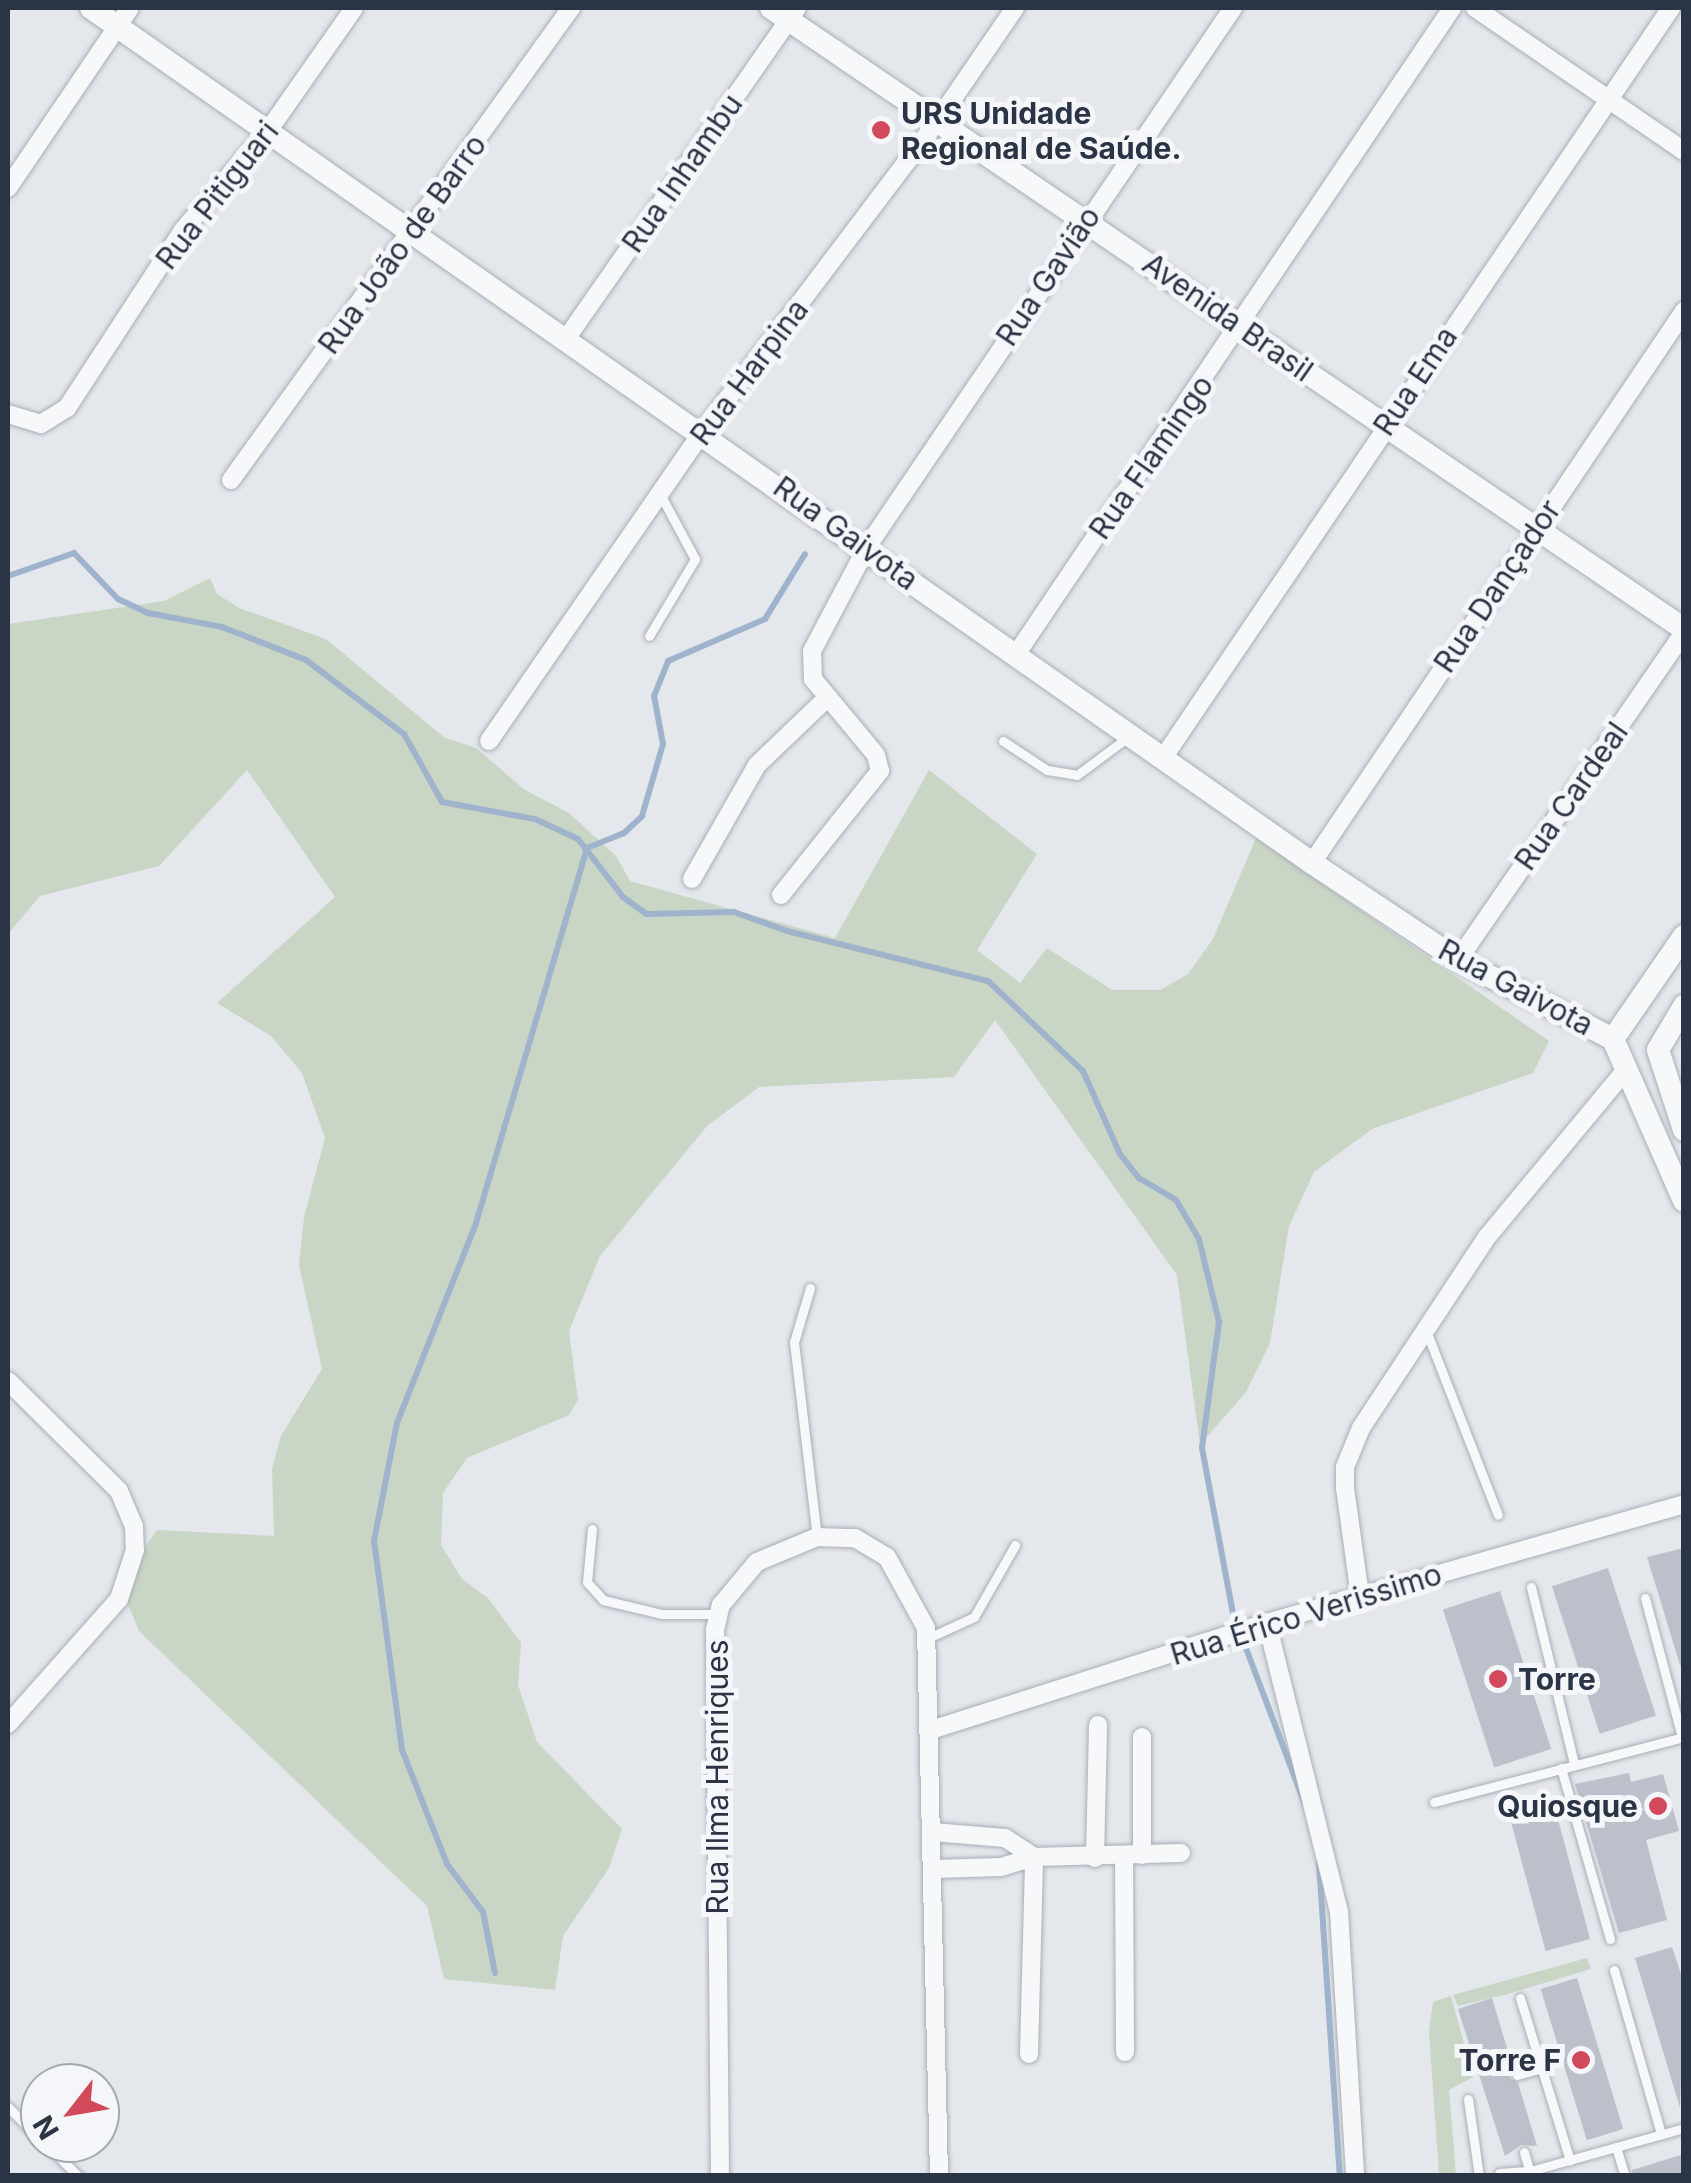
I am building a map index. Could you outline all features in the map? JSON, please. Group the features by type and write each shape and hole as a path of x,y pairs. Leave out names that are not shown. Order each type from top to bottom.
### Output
{"street":[{"name":"Rua Gaivota","path":"91,8 124,16 268,131 703,431 1015,656 1312,863 1458,960 1614,1039"},
{"name":"Rua Pitiguari","path":"8,414 41,424 67,408 182,230 268,131 354,8"},
{"name":"Rua João de Barro","path":"231,480 571,8"},
{"name":"Rua Harpina","path":"489,742 703,431 939,119 1015,8"},
{"name":"Rua Gavião","path":"828,697 814,680 809,659 867,546 1233,8"},
{"name":"Rua Flamingo","path":"1015,656 1452,8"},
{"path":"1475,8 1684,151"},
{"name":"Rua Ema","path":"1163,758 1385,424 1671,8"},
{"name":"Avenida Brasil","path":"786,12 1684,631"},
{"name":"Rua Inhambu","path":"566,339 786,12"},
{"path":"8,188 124,16"},
{"name":"Rua Dançador","path":"1312,863 1684,311"},
{"name":"Rua Cardeal","path":"1458,960 1684,631"},
{"path":"692,879 756,765 828,697 876,755 880,771 781,895"},
{"path":"1684,936 1614,1039 1624,1072 1684,1201"},
{"path":"1684,1006 1658,1050 1684,1130"},
{"path":"1360,1596 1345,1467 1360,1428 1487,1238 1624,1072"},
{"path":"8,1380 119,1492 134,1526 135,1550 120,1600 8,1724"},
{"name":"Rua Érico Verissimo","path":"931,1730 1262,1625 1684,1504"},
{"path":"818,1537 855,1538 887,1557 910,1590 926,1639 940,2176"},
{"name":"Rua Ilma Henriques","path":"720,2176 719,1614 757,1562 818,1537"},
{"path":"1262,1625 1339,1912 1356,2176"},
{"path":"1095,1858 1098,1725"},
{"path":"1125,2052 1142,1738"},
{"path":"933,1832 1005,1838 1034,1857"},
{"path":"934,1868 1000,1867 1034,1857 1180,1853"},
{"path":"1028,2054 1034,1857"}],"lane":[{"path":"649,636 695,559 660,494"},
{"path":"1003,741 1048,770 1077,775 1130,735"},
{"path":"810,1288 794,1342 818,1537"},
{"path":"1426,1330 1498,1515"},
{"path":"592,1529 587,1582 602,1600 662,1614 719,1614"},
{"path":"926,1639 974,1617 1015,1545"},
{"path":"1531,1587 1574,1764"},
{"path":"1434,1802 1683,1737 1645,1598"},
{"path":"1561,1768 1610,1939"},
{"path":"1614,1970 1661,2134"},
{"path":"1520,1998 1570,2161"},
{"path":"1517,2075 1542,2068"},
{"path":"1468,2099 1480,2173"},
{"path":"1499,2173 1530,2173 1684,2128"},
{"path":"1616,2147 1625,2176"},
{"path":"1524,2152 1530,2173"}],"green space":[{"path":"210,578 217,594 239,608 326,639 445,738 476,748 525,790 569,813 616,856 630,881 835,938 929,770 1037,854 977,950 1020,983 1047,948 1112,990 1160,990 1188,974 1213,939 1256,838 1549,1041 1533,1073 1372,1129 1314,1172 1289,1226 1270,1343 1246,1392 1200,1445 1177,1275 995,1020 954,1077 759,1087 707,1126 600,1256 569,1331 578,1400 569,1415 467,1458 443,1493 441,1545 462,1579 488,1598 521,1643 518,1685 537,1742 622,1829 609,1868 563,1936 555,1990 444,1979 427,1906 139,1631 127,1602 138,1557 157,1530 274,1536 272,1469 281,1436 322,1369 299,1265 304,1217 325,1138 302,1073 271,1036 217,1003 335,897 247,770 159,866 40,896 8,934 8,624 164,601"},
{"path":"1587,1958 1591,1969 1504,1995 1458,2006 1453,1995"},
{"path":"1451,1996 1473,2077 1449,2090 1456,2175 1439,2175 1429,2032 1433,2002"}],"building":[{"name":"Torre","path":"1684,1548 1684,1665 1680,1665 1647,1557"},
{"name":"Torre","path":"1608,1568 1656,1715 1600,1734 1552,1586"},
{"name":"Torre","path":"1500,1591 1551,1749 1494,1767 1443,1610"},
{"name":"Torre","path":"1629,1773 1631,1782 1663,1774 1679,1831 1646,1840 1667,1920 1619,1933 1575,1784"},
{"path":"1552,1797 1590,1939 1546,1951 1508,1809"},
{"path":"1672,1947 1684,1983 1680,2108 1635,1958"},
{"name":"Torre F","path":"1577,1978 1623,2129 1587,2140 1541,1989"},
{"path":"1492,1998 1513,2068 1510,2078 1518,2083 1537,2146 1521,2145 1505,2156 1458,2009"},
{"path":"1684,2154 1684,2176 1633,2176 1632,2170"}],"waterway":[{"path":"8,576 74,553 118,599 148,613 222,627 306,660 404,734 442,802 535,819 578,839 623,897 646,914 734,912 787,931 988,981 1083,1071 1120,1154 1139,1178 1176,1200 1199,1239 1219,1322 1202,1448 1233,1613"},
{"path":"587,848 624,833 642,816 663,744 654,696 668,661 765,619 805,554"},
{"path":"495,1973 483,1912 447,1864 402,1750 374,1541 397,1423 476,1223 587,849"},
{"path":"1244,1643 1304,1802"},
{"path":"1319,1863 1340,2176"}],"place":[{"name":"URS Unidade Regional de Saúde.","path":"881,130"},
{"name":"Torre","path":"1498,1679"},
{"name":"Quiosque","path":"1658,1806"},
{"name":"Torre F","path":"1581,2060"}]}
